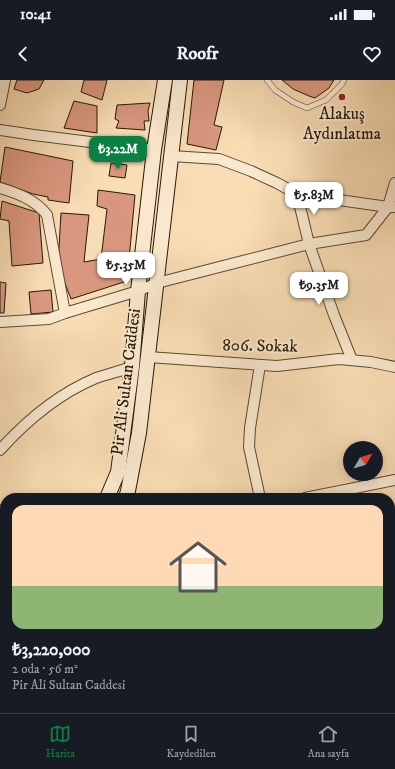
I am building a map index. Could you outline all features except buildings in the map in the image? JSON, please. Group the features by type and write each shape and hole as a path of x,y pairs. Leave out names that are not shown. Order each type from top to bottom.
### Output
{"main road":[{"path":"109,493 118,472 132,367 138,291 154,150 165,80"},
{"name":"Pir Ali Sultan Caddesi","path":"128,493 139,433 180,80"}],"street":[{"path":"0,105 5,80"},
{"path":"0,130 154,150"},
{"path":"171,156 219,159 251,171 297,194 391,207"},
{"path":"0,322 49,319 138,291 157,283 309,244 366,236 391,207 395,183"},
{"path":"0,188 32,201 42,208 47,215 65,313"},
{"path":"297,194 309,244 334,315 352,360"},
{"name":"806. Sokak","path":"148,357 277,366 339,359 371,362 395,367"},
{"path":"259,493 249,447 250,428 260,364"},
{"path":"0,450 41,410 72,390 96,378 132,367"},
{"path":"330,493 395,480"}],"lane":[{"path":"267,80 275,90 293,102 307,108 326,100 344,80"}],"place":[{"name":"Alakuş Aydınlatma","path":"342,97"}]}
